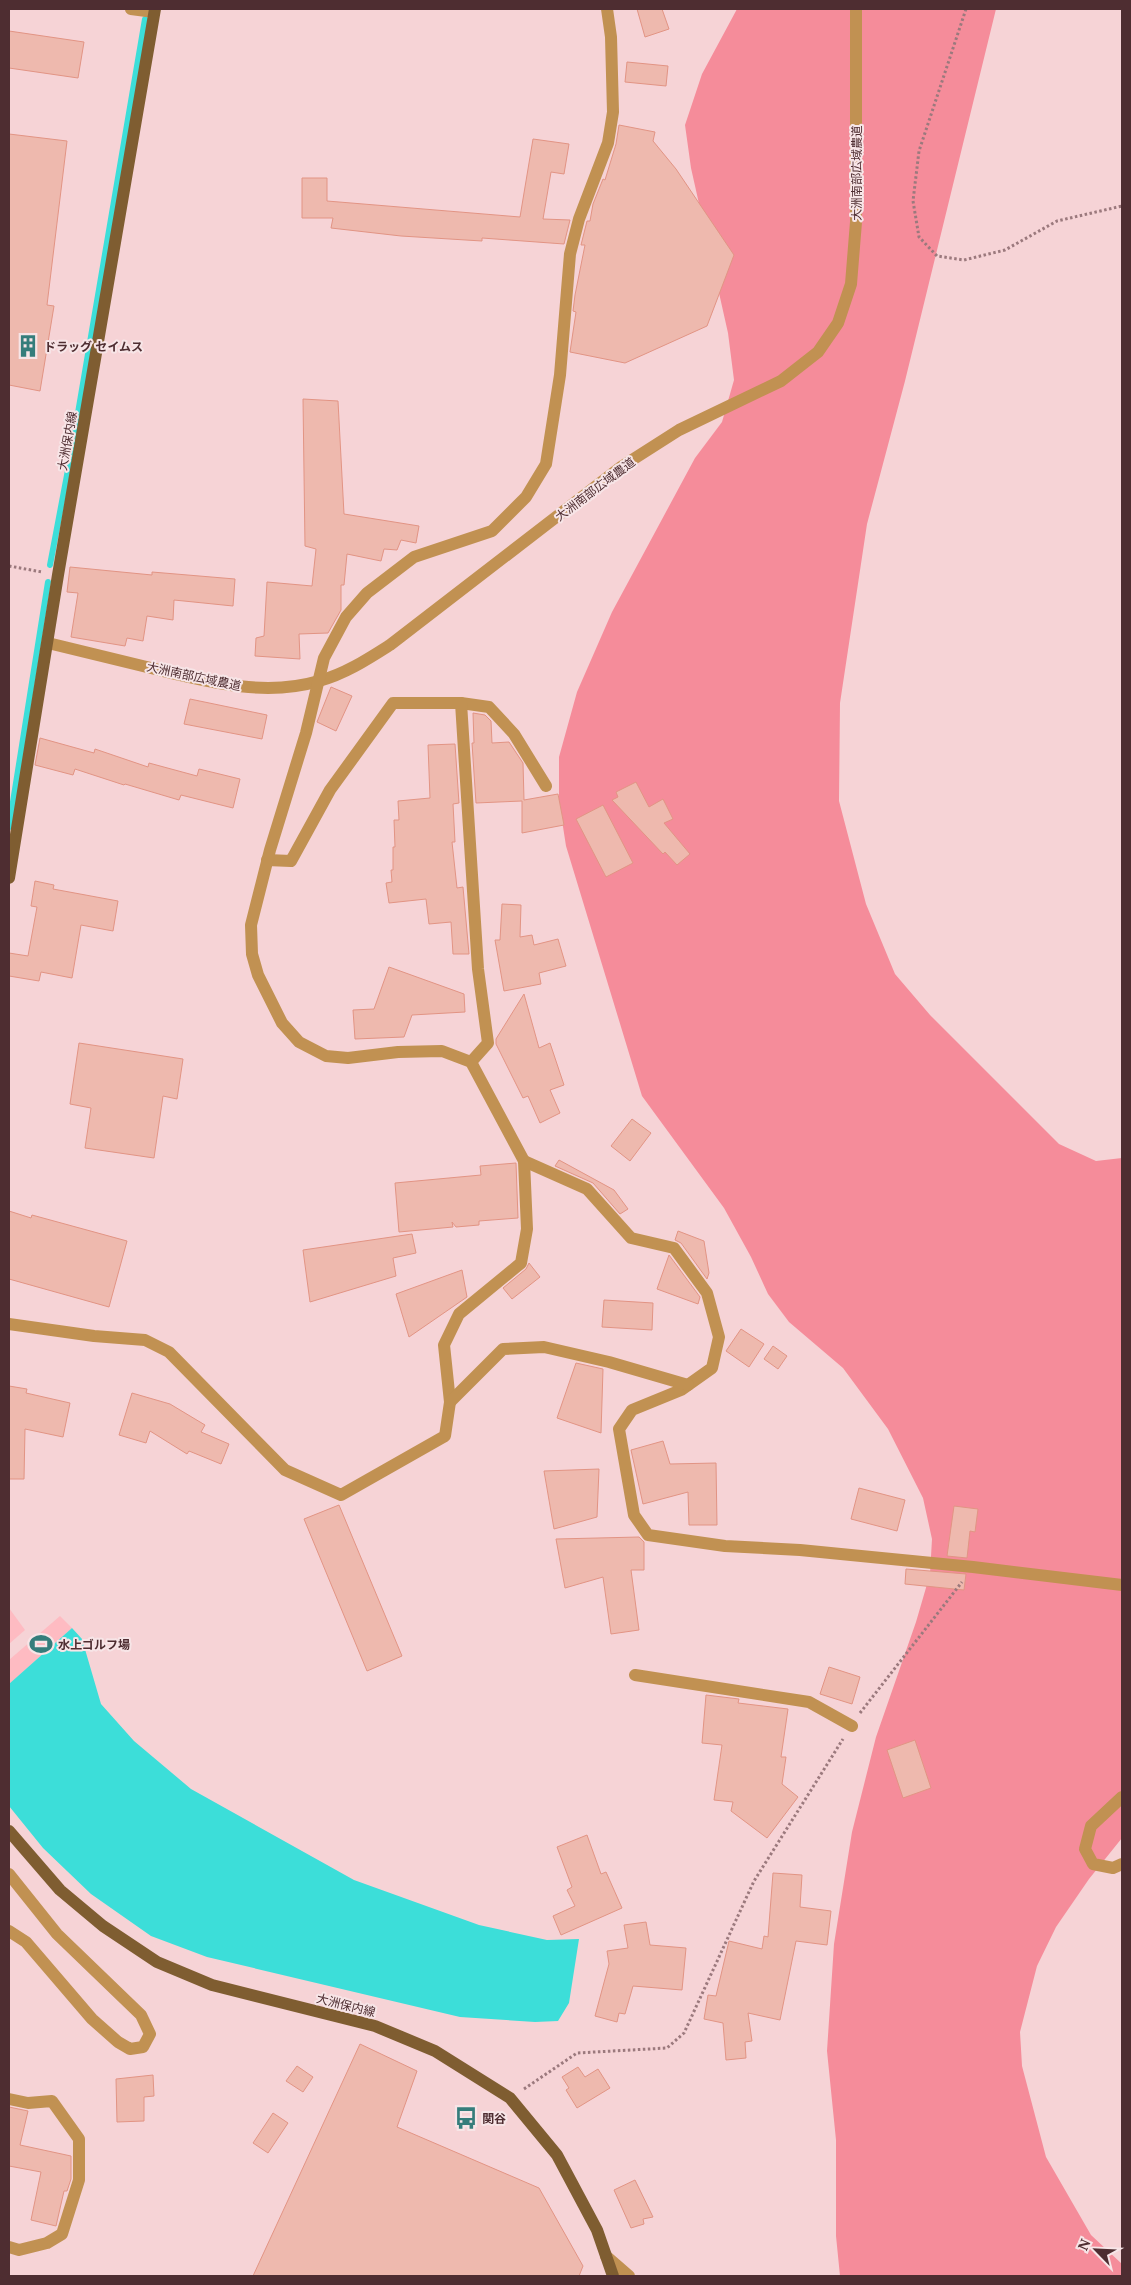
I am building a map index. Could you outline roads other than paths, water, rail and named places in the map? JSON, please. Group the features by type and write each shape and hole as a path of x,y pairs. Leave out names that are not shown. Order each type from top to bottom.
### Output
{"main road":[{"name":"大洲保内線","path":"9,878 58,575 155,10"},
{"name":"大洲保内線","path":"9,1831 60,1890 103,1926 157,1962 212,1985 375,2026 435,2050 510,2098 557,2155 597,2230 613,2276"}],"street":[{"path":"131,9 155,10"},
{"path":"9,1324 94,1336 145,1340 170,1352 285,1470 341,1494 445,1436 450,1402 444,1345 458,1314 521,1263 527,1229 524,1161 471,1062 442,1051 398,1052 348,1058 326,1056 299,1042 282,1023 258,975 252,954 251,925 267,860 306,733 324,658 346,617 367,593 414,557 492,531 526,497 546,464 560,375 570,254 580,219 608,143 613,112 611,37 607,9"},
{"name":"大洲南部広域農道","path":"48,643 210,682 252,688 282,688 319,682 352,669 390,645 622,467 679,430 781,381 818,352 838,323 852,284 856,222 856,9"},
{"path":"267,860 291,861 330,790 394,703 461,703 489,707 514,734 546,786"},
{"path":"461,703 478,969 488,1043 471,1062"},
{"path":"524,1161 587,1189 631,1238 674,1248 707,1293 719,1337 712,1368 681,1390 632,1410 618,1429 634,1515 648,1535 725,1546 800,1550 973,1567 1122,1585"},
{"path":"450,1402 503,1350 544,1347 609,1362 688,1385"},
{"path":"635,1675 809,1702 852,1726"},
{"path":"1122,1797 1091,1826 1085,1849 1093,1864 1112,1868 1122,1864"},
{"path":"9,1874 57,1934 141,2015 150,2034 143,2047 130,2049 118,2042 92,2020 26,1942 9,1931"},
{"path":"9,2100 28,2103 52,2101 79,2139 79,2180 62,2234 47,2243 19,2250 9,2247"},
{"path":"606,2256 629,2276"}],"water":[{"path":"72,1628 82,1639 101,1704 134,1741 191,1789 354,1880 479,1925 547,1940 579,1939 569,2003 558,2021 535,2022 460,2017 207,1957 151,1936 91,1894 43,1848 9,1806 9,1684"}],"waterway":[{"path":"50,565 71,454 145,19"},
{"path":"9,827 48,582"}],"place":[{"name":"ドラッグ セイムス","path":"28,346"},
{"name":"水上ゴルフ場","path":"41,1644"},
{"name":"関谷","path":"466,2118"}]}
